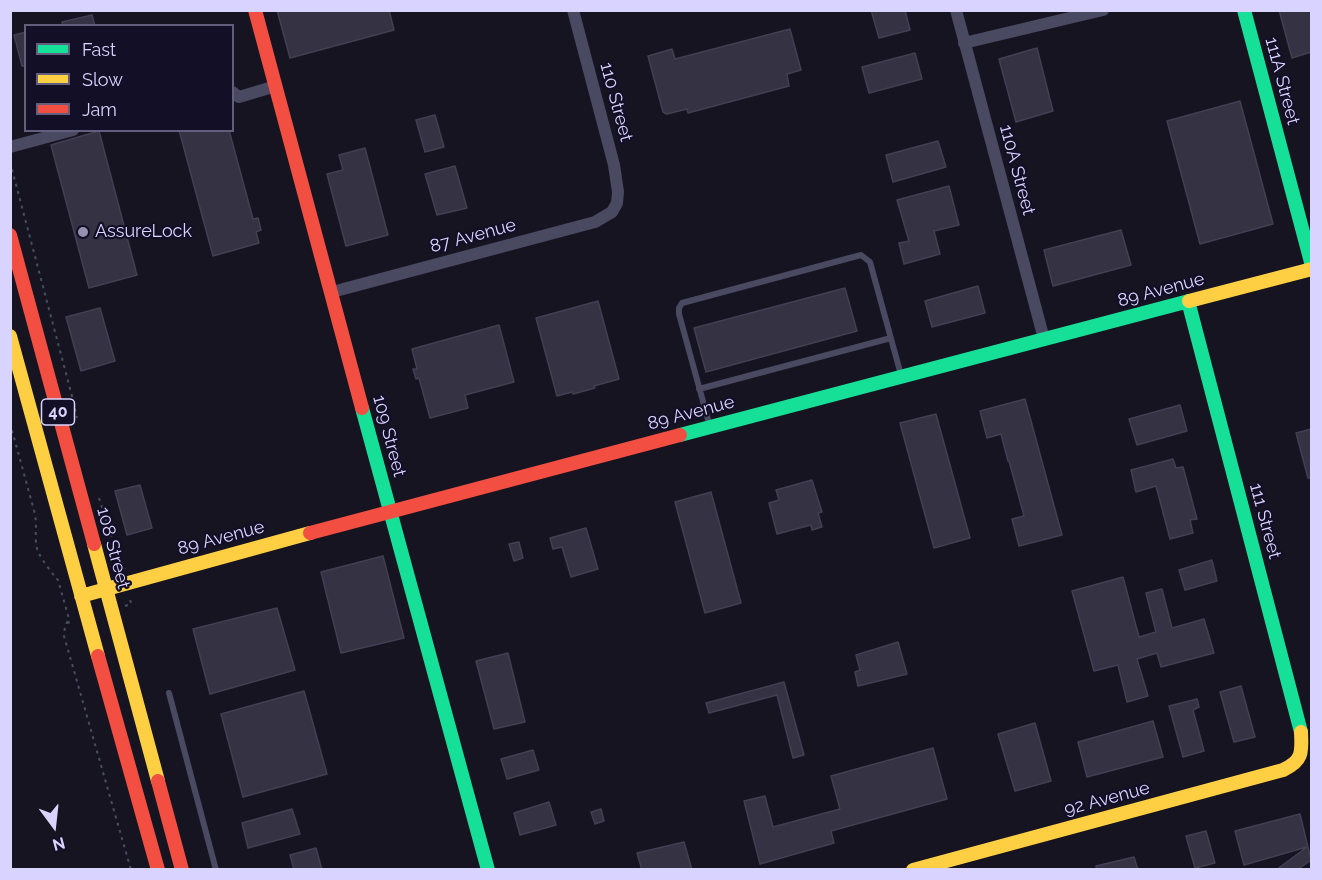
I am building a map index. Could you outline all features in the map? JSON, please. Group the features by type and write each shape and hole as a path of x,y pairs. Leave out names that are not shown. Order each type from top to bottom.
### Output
{"street":[{"name":"109 Street","path":"255,10 488,870"},
{"name":"110 Street","path":"573,10 614,165 618,192 617,203"},
{"name":"110A Street","path":"956,10 1044,339"},
{"path":"964,43 1103,10"},
{"name":"111A Street","path":"1244,10 1311,267"},
{"path":"234,93 239,97 276,86"},
{"path":"10,147 66,132"},
{"name":"87 Avenue","path":"332,292 595,222 612,212 617,203"},
{"name":"108 Street","path":"10,235 182,870"},
{"name":"89 Avenue","path":"81,596 1311,267"},
{"name":"111 Street","path":"1188,301 1300,730 1302,751"},
{"name":"40","path":"10,336 158,870"},
{"name":"92 Avenue","path":"913,870 1283,770 1293,766 1302,751"}],"lane":[{"path":"710,427 679,314 682,303 861,255 870,262 902,376"},
{"path":"699,389 891,338"},
{"path":"169,693 216,870"}],"path":[{"path":"10,423 35,514 37,549 58,580 69,619 65,626 64,636 131,870"}],"building":[{"path":"277,10 389,10 394,30 290,58"},
{"path":"871,10 905,10 910,30 879,38"},
{"path":"1279,10 1311,10 1311,52 1292,58"},
{"path":"92,15 94,24 62,24 62,22"},
{"path":"790,29 801,70 787,74 789,86 688,113 687,109 667,114 663,112 648,56 672,49 675,59"},
{"path":"24,32 24,66 22,66 14,35"},
{"path":"1037,48 1053,111 1016,122 999,59"},
{"path":"915,53 922,79 869,93 862,67"},
{"path":"1240,101 1273,224 1200,244 1167,121"},
{"path":"435,115 444,147 425,152 416,120"},
{"path":"99,132 137,275 89,288 51,145"},
{"path":"180,132 230,132 253,219 258,218 261,230 256,232 259,243 213,256"},
{"path":"938,141 946,167 893,182 886,155"},
{"path":"365,148 388,235 346,246 327,174 343,170 339,155"},
{"path":"455,166 467,208 437,215 425,174"},
{"path":"949,186 959,225 934,231 940,254 904,264 899,243 909,241 897,200"},
{"path":"1121,230 1131,265 1053,286 1044,250"},
{"path":"978,286 985,313 932,327 925,301"},
{"path":"845,288 857,331 706,372 694,328"},
{"path":"598,301 619,379 594,386 595,388 557,396 536,318"},
{"path":"100,308 115,361 81,371 66,317"},
{"path":"499,325 514,382 465,395 468,408 430,418 419,378 416,379 413,369 417,369 412,349"},
{"path":"1025,399 1062,535 1019,546 1012,519 1024,516 1009,461 1001,434 987,438 980,411"},
{"path":"1180,405 1187,431 1137,445 1129,419"},
{"path":"936,414 970,538 934,548 900,423"},
{"path":"1311,429 1311,478 1308,478 1296,433"},
{"path":"1173,459 1176,468 1183,467 1197,519 1190,520 1193,533 1170,539 1156,486 1136,492 1131,470"},
{"path":"812,480 822,512 818,513 822,527 812,530 811,525 777,534 769,503 779,500 776,490"},
{"path":"140,485 152,528 127,535 115,491"},
{"path":"711,492 741,603 705,613 675,502"},
{"path":"586,528 598,569 571,577 562,547 553,549 550,538"},
{"path":"519,542 523,558 514,561 509,544"},
{"path":"383,556 404,638 341,653 321,572"},
{"path":"1212,560 1217,581 1185,590 1179,570"},
{"path":"1123,577 1139,637 1156,632 1146,593 1162,589 1172,628 1204,619 1214,653 1161,667 1157,653 1137,659 1148,696 1127,702 1118,665 1094,671 1072,591"},
{"path":"277,608 295,670 210,694 193,629"},
{"path":"898,642 907,674 858,686 855,672 860,670 856,655"},
{"path":"508,653 525,722 494,729 476,661"},
{"path":"784,682 804,755 793,758 777,695 709,713 706,703"},
{"path":"1241,686 1255,737 1234,742 1220,692"},
{"path":"304,691 327,774 243,797 221,714"},
{"path":"1197,699 1199,707 1193,710 1204,751 1183,757 1169,706"},
{"path":"1153,721 1163,757 1087,777 1078,742"},
{"path":"1035,723 1051,781 1015,791 998,734"},
{"path":"933,748 947,799 831,831 834,843 760,864 744,801 765,796 773,827 840,809 831,776"},
{"path":"533,750 539,770 507,779 501,759"},
{"path":"549,802 556,825 520,835 514,813"},
{"path":"292,809 300,834 248,848 242,823"},
{"path":"601,809 604,821 595,824 591,812"},
{"path":"1300,814 1311,860 1297,870 1276,870 1307,847 1244,865 1235,831"},
{"path":"1206,831 1215,863 1195,868 1186,836"},
{"path":"684,842 692,870 642,870 637,853"},
{"path":"316,848 322,870 294,870 290,855"},
{"path":"1134,857 1138,870 1097,870 1096,866"}],"traffic: fast":[{"path":"1244,10 1312,266"},
{"path":"1188,301 1301,732"},
{"path":"680,435 1189,301"},
{"path":"362,408 488,870"}],"traffic: slow":[{"path":"1189,301 1312,269"},
{"path":"10,336 98,656"},
{"path":"81,596 310,533"},
{"path":"94,544 158,781"},
{"path":"913,870 1283,770 1290,767 1300,755 1301,732"}],"traffic: jam":[{"path":"255,10 362,408"},
{"path":"10,235 94,544"},
{"path":"310,533 680,435"},
{"path":"98,656 158,870"},
{"path":"158,781 182,870"}],"place":[{"name":"AssureLock","path":"83,232"}]}
